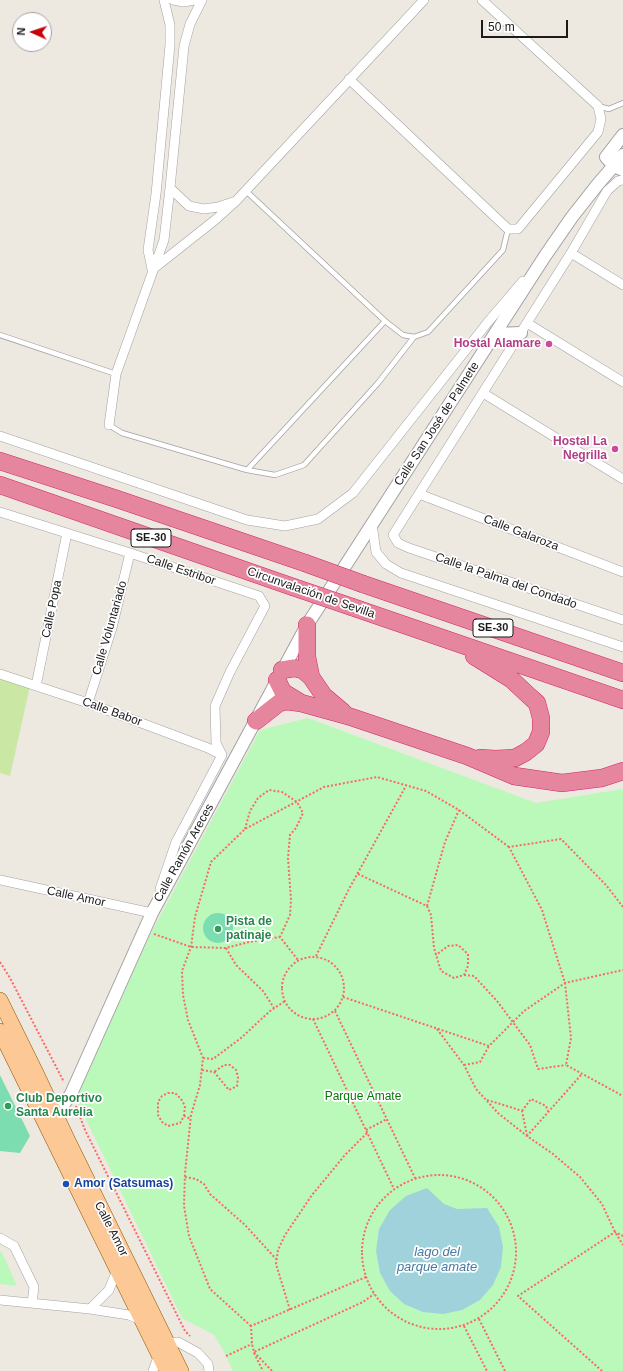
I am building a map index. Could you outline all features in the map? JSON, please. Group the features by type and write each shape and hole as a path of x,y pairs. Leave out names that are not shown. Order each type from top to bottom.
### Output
{"highway":[{"path":"0,456 117,499"},
{"name":"SE-30","path":"0,462 117,499 623,673"},
{"name":"Circunvalación de Sevilla","path":"3,487 623,700"},
{"path":"307,625 307,657 311,677"},
{"path":"449,640 511,679 536,703 541,718 541,732 536,744 515,758 495,759 467,756"},
{"path":"301,703 283,692 280,675 294,668 303,670 311,677 324,696 348,716"},
{"path":"256,721 278,703 286,701 301,703 348,716 467,756 514,776 562,782 602,778 623,771"}],"main road":[{"name":"Calle Amor","path":"0,1000 117,1270 142,1320 181,1371"},
{"name":"Calle Amor","path":"0,1032 50,1118 161,1329 167,1371"}],"street":[{"path":"152,269 148,250 156,194 170,45 170,25 164,0"},
{"path":"173,0 184,2 194,0"},
{"path":"109,425 116,374 152,269 164,240 184,46 190,24 202,0"},
{"path":"152,269 215,220 236,201 424,0"},
{"path":"349,79 508,229 518,229 598,132 601,119 598,106 482,0"},
{"path":"618,168 606,157 623,135"},
{"name":"Calle San José de Palmete","path":"332,587 545,256 572,217 598,184 618,168 623,155"},
{"name":"Calle San José de Palmete","path":"394,534 571,253 608,191 618,181 623,180"},
{"path":"170,188 189,206 204,209 218,207 236,201"},
{"path":"571,253 623,285"},
{"path":"0,436 247,520 285,526 318,519 353,493 488,322 545,256"},
{"path":"495,334 524,328 623,382"},
{"path":"483,393 623,479"},
{"name":"Calle Galaroza","path":"419,494 623,572"},
{"name":"Calle Estribor","path":"0,512 259,596 265,606 230,672 215,706 216,743 222,755"},
{"path":"372,524 376,552 386,564 401,573 623,647"},
{"name":"Calle Popa","path":"36,686 67,533"},
{"name":"Calle la Palma del Condado","path":"394,534 398,543 409,548 623,620"},
{"name":"Calle Voluntariado","path":"88,703 112,628 130,553"},
{"name":"Calle Ramón Areces","path":"50,1118 71,1094 143,931 307,625 332,587"},
{"name":"Calle Babor","path":"0,674 88,703 208,748 222,755"},
{"path":"152,914 176,842 222,755"},
{"name":"Calle Amor","path":"0,880 152,914"},
{"path":"0,1238 14,1246 34,1287 32,1303"},
{"path":"90,1310 109,1290 117,1270"},
{"path":"0,1300 129,1315 161,1329"},
{"path":"153,1371 163,1349 178,1342 198,1353 208,1364 209,1371"}],"lane":[{"path":"598,106 609,109 623,103"},
{"path":"246,191 385,321 403,335 414,337 428,332 503,250 508,229"},
{"path":"247,470 385,321"},
{"path":"0,335 116,374"},
{"path":"109,425 122,433 247,470 275,475 304,466 378,383 414,337"}],"path":[{"path":"263,1371 254,1352 251,1326 210,1289 189,1236 184,1206 185,1177 191,1119 200,1085 203,1058 188,1020 183,995 182,971 191,947 195,917 211,862 245,829 324,787 377,777 426,791 460,810 509,847 542,910 565,983 571,1038 566,1065"},
{"path":"316,956 358,874 406,786"},
{"path":"245,829 250,811 258,798 269,790 282,792 297,802 304,813 296,828 290,835 288,858 291,900 290,915 280,937"},
{"path":"460,810 445,842 427,906 431,915 432,936 440,971 454,978 464,975 474,976 497,1002 530,1045 538,1069 566,1065 623,1096"},
{"path":"509,847 561,839 606,885 623,907"},
{"path":"358,874 427,906"},
{"path":"143,931 191,947 226,948 249,942 280,937"},
{"path":"280,937 298,960"},
{"path":"436,955 448,946 458,945 468,954 468,966 464,975"},
{"path":"226,948 236,965 263,991 274,1008"},
{"path":"316,956 325,958 340,970 344,979 345,988 343,997 335,1010 329,1016 313,1019 298,1016 292,1011 285,1001 282,992 284,977 292,964 307,957 316,956"},
{"path":"0,962 10,978 67,1088"},
{"path":"464,1065 480,1062 489,1046 512,1022 524,1011 565,983 623,970"},
{"path":"343,997 489,1046"},
{"path":"203,1058 213,1059 241,1038 274,1008 285,1001"},
{"path":"335,1010 415,1178"},
{"path":"313,1019 394,1189"},
{"path":"436,1029 464,1065 476,1089 498,1113 553,1154 580,1177 602,1204 623,1245"},
{"path":"202,1070 214,1072 229,1090 237,1086 238,1077 236,1070 230,1065 224,1065 214,1072"},
{"path":"527,1136 581,1074"},
{"path":"168,1093 175,1093 185,1106 184,1116 180,1123 168,1126 162,1122 158,1115 158,1102 162,1096 168,1093"},
{"path":"527,1136 522,1111 531,1099 546,1106 548,1110"},
{"path":"486,1100 510,1106 522,1111"},
{"path":"76,1106 85,1130 182,1324 190,1337"},
{"path":"184,1116 191,1119"},
{"path":"290,1310 276,1264 278,1250 285,1235 312,1195 345,1155 366,1132 387,1119"},
{"path":"440,1174 455,1176 470,1181 483,1188 495,1198 504,1210 511,1224 515,1238 516,1254 515,1269 510,1283 502,1297 493,1308 479,1319 464,1326 452,1329 437,1330 408,1324 383,1306 374,1294 362,1266 361,1251 365,1228 375,1208 385,1196 394,1189 415,1178 440,1174"},
{"path":"185,1177 196,1179 204,1184 210,1194 245,1225 277,1260"},
{"path":"615,1232 623,1236"},
{"path":"602,1371 518,1296 615,1232"},
{"path":"251,1326 366,1277"},
{"path":"254,1352 363,1302 374,1294"},
{"path":"479,1319 505,1371"},
{"path":"464,1326 486,1371"},
{"path":"226,1356 252,1344"},
{"path":"254,1352 272,1371"}],"green space":[{"path":"0,676 30,686 10,776 0,773"},
{"name":"Parque Amate","path":"308,718 536,803 623,789 623,1371 233,1371 214,1335 182,1318 76,1099 151,933 260,730"},
{"name":"Pista de patinaje","path":"218,913 229,917 233,928 229,939 218,943 207,939 203,928 207,917"},
{"name":"Club Deportivo Santa Aurelia","path":"0,1075 30,1136 20,1153 0,1151"},
{"path":"0,1251 2,1252 17,1286 0,1284"}],"water":[{"name":"lago del parque amate","path":"427,1188 444,1204 457,1209 487,1208 499,1227 503,1247 501,1267 493,1285 480,1300 462,1310 443,1314 423,1312 404,1304 390,1291 380,1273 376,1251 379,1229 390,1210 406,1196"}],"place":[{"name":"Hostal Alamare","path":"549,344"},
{"name":"Hostal La Negrilla","path":"615,449"},
{"name":"Pista de patinaje","path":"218,929"},
{"name":"Club Deportivo Santa Aurelia","path":"8,1106"},
{"name":"Amor (Satsumas)","path":"66,1184"}]}
